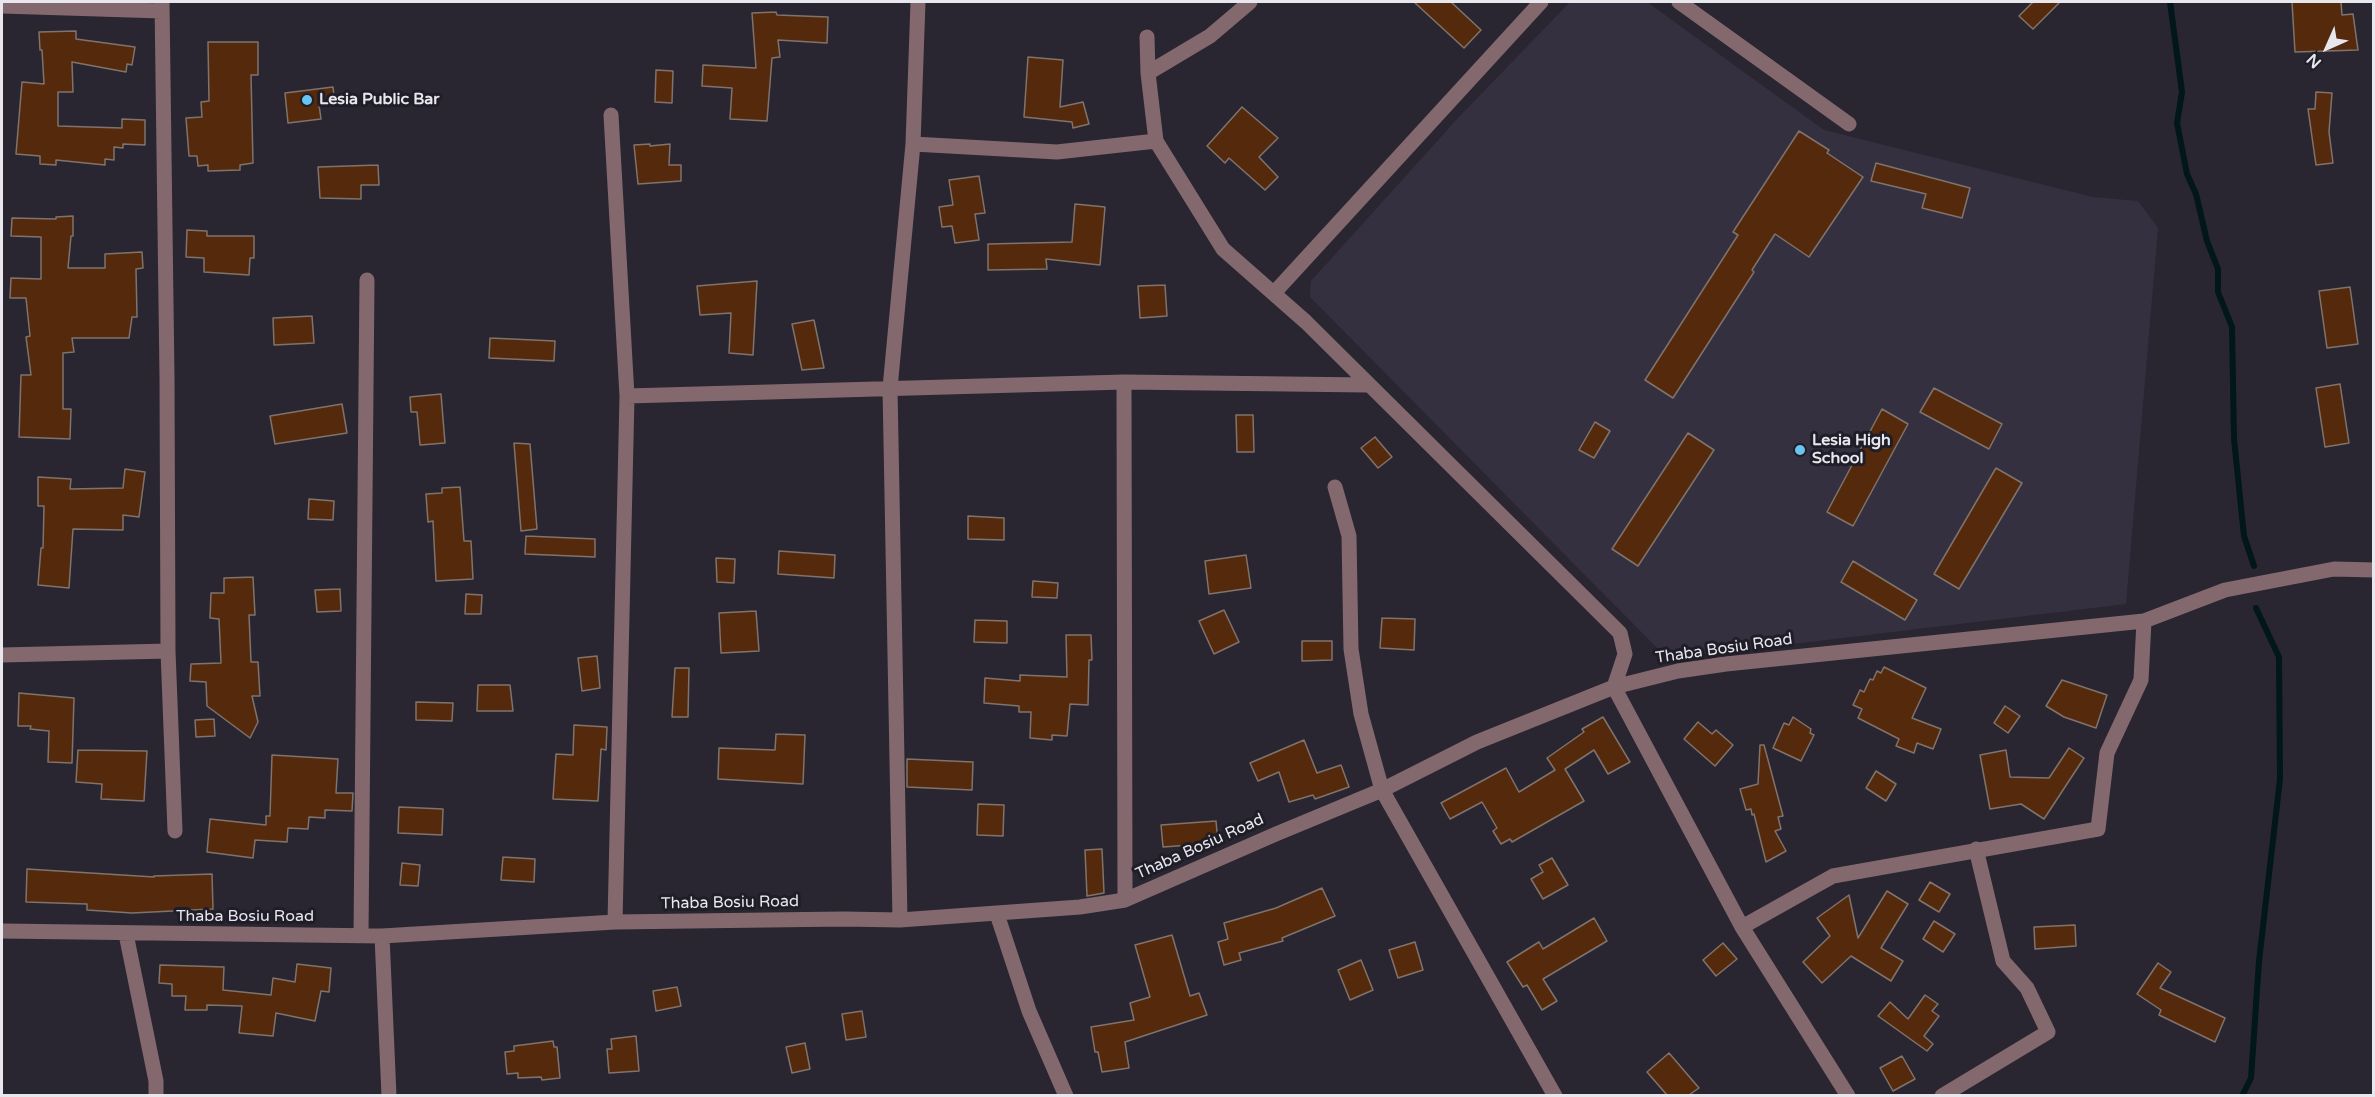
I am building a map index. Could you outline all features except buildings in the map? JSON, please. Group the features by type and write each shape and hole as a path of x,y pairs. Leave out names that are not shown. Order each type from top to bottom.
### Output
{"street":[{"path":"900,920 890,388 913,144 918,2"},
{"path":"1148,73 1210,36 1250,2"},
{"path":"1274,293 1541,2"},
{"path":"1679,2 1849,124"},
{"path":"2,6 162,6 168,651 175,831"},
{"path":"1147,37 1148,73 1156,141 1223,249 1274,293 1620,633 1625,654 1614,687 1742,927 1848,1095"},
{"path":"611,115 627,396 615,922"},
{"path":"913,144 1057,152 1156,141"},
{"path":"361,935 367,280"},
{"path":"627,396 1124,382 1368,384"},
{"path":"1124,382 1125,900"},
{"path":"1335,487 1349,536 1351,649 1356,682 1361,714 1382,790 1555,1095"},
{"name":"Thaba Bosiu Road","path":"2,931 382,936 615,922 900,920 1080,908 1125,900 1382,790 1478,742 1614,687 1678,671 1726,664 2144,621 2225,590 2334,569 2373,570"},
{"path":"1742,927 1833,876 2098,829 2107,753 2141,680 2144,621"},
{"path":"2,655 168,651"},
{"path":"1942,1095 2048,1032 2027,988 2003,961 1976,849"},
{"path":"998,915 1029,1011 1066,1095"},
{"path":"126,934 156,1081 156,1095"},
{"path":"382,936 388,1095"}],"shaded area":[{"name":"Lesia High School","path":"1570,2 1647,2 1824,130 2093,197 2138,201 2158,228 2126,604 1668,659 1310,297 1311,281 1458,118"}],"waterway":[{"path":"2170,2 2182,92 2177,123 2187,174 2196,194 2207,241 2218,269 2218,292 2232,327 2234,439 2244,536 2254,566"},
{"path":"2242,1096 2251,1078 2259,961 2280,779 2279,657 2256,608"}],"place":[{"name":"Lesia Public Bar","path":"307,100"},
{"name":"Lesia High School","path":"1800,450"}]}
